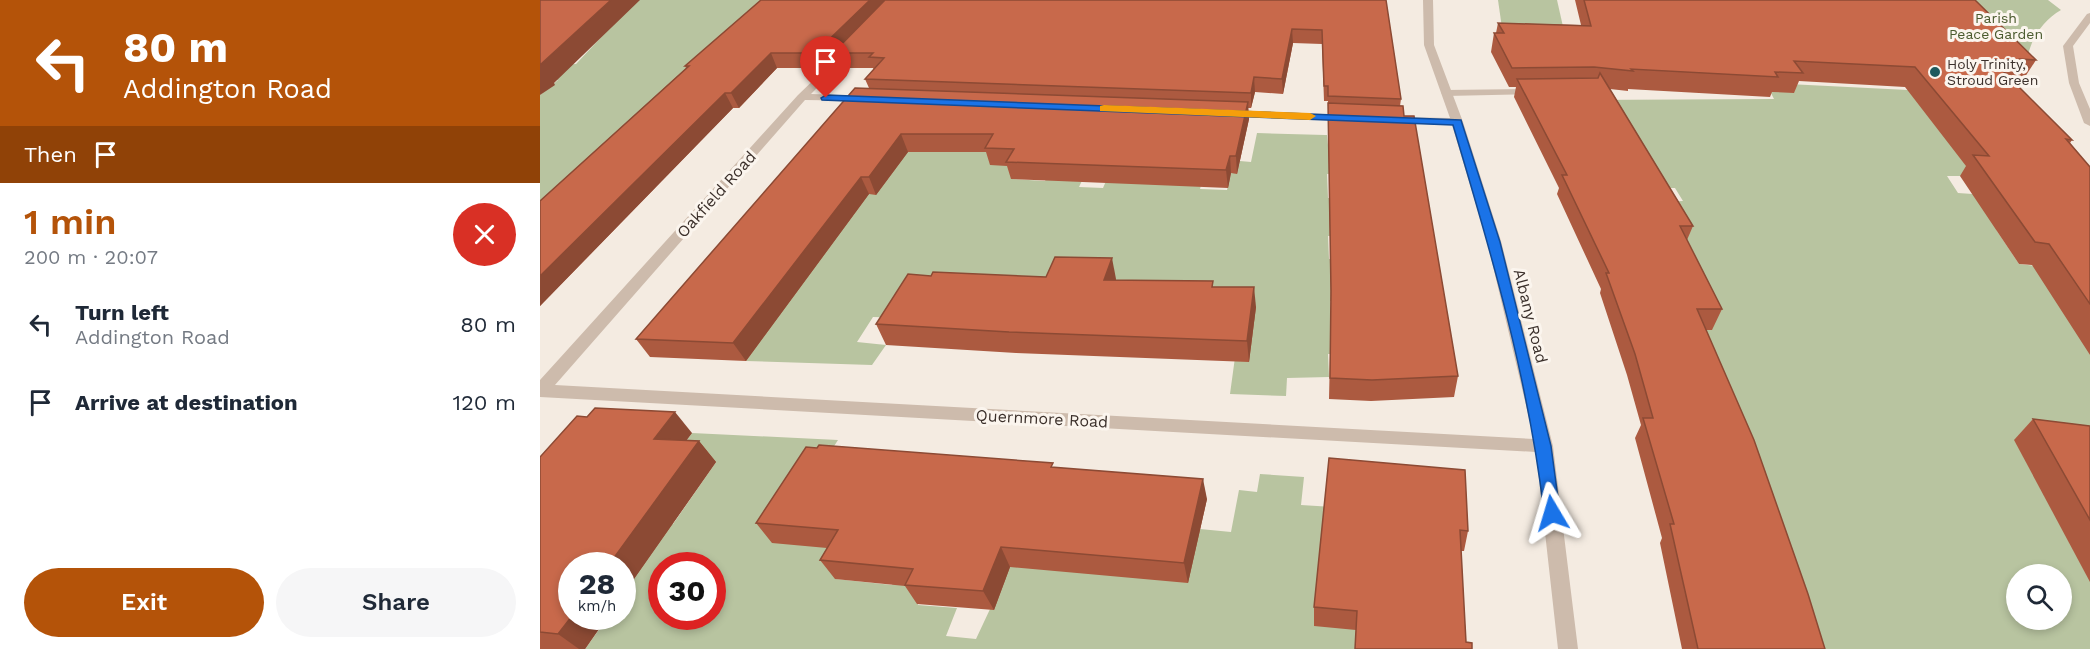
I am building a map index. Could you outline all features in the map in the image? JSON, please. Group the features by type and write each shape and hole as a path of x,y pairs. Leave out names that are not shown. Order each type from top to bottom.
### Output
{"street":[{"name":"Albany Road","path":"1428,0 1429,45 1457,122 1494,242 1544,446 1568,649"},
{"path":"2090,16 2068,46 2074,82 2090,123"},
{"name":"Oakfield Road","path":"540,390 802,97 857,40"},
{"path":"1446,93 1544,92"},
{"path":"802,97 874,100"},
{"path":"1219,113 1362,118"},
{"path":"1386,119 1457,122"},
{"name":"Quernmore Road","path":"540,390 1544,446"}],"green space":[{"path":"540,0 864,0 540,218 540,95 558,80 540,79 543,66 576,64 623,14"},
{"path":"1498,0 1557,0 1564,31 1502,28"},
{"name":"Parish Peace Garden","path":"1802,0 2048,0 2061,10 2049,18 2040,29 2028,55"},
{"path":"1766,83 1908,90 1970,165 1966,176 1947,176 1958,193 1987,195 1997,231 2019,264 2065,269 2090,355 2090,649 1803,649 1632,203 1683,201 1675,188 1651,188 1583,100 1774,99"},
{"path":"1012,124 1019,167 1012,179 1045,181 1052,167 1088,168 1079,187 1103,188 1106,181 1205,172 1200,189 1227,190 1231,173 1237,173 1240,161 1251,162 1257,133 1327,135 1328,145 1351,145 1353,173 1327,174 1328,198 1357,198 1359,236 1328,236 1329,259 1360,259 1362,301 1330,301 1331,326 1360,354 1328,354 1329,377 1287,378 1286,396 1230,394 1239,328 873,317 857,342 886,345 872,365 746,361 890,152"},
{"path":"692,433 838,440 820,468 852,550 836,579 892,585 909,552 918,605 957,608 946,636 976,639 1013,560 1200,529 1231,532 1239,490 1257,492 1260,474 1304,477 1301,505 1365,509 1355,649 585,649 599,630 636,630 636,552 625,552 632,522 673,524 716,462 672,460"}],"building":[{"path":"540,0 611,0 540,65"},
{"path":"761,0 870,0 815,53 771,53 731,93 725,93 540,276 540,201 689,66 685,66"},
{"path":"885,0 1386,0 1401,99 1328,96 1328,86 1324,86 1322,30 1292,29 1282,79 1254,77 1251,93 865,79 884,58 869,57 873,53 833,53"},
{"path":"1584,0 1975,0 2036,60 2020,59 2028,67 1998,66 2072,140 2066,139 2090,167 2090,304 2049,244 2035,242 1973,155 1989,156 1915,67 1794,61 1803,73 1775,72 1778,77 1631,69 1633,71 1594,67 1512,68 1494,33 1504,33 1498,23 1591,26"},
{"path":"1600,73 1693,226 1680,226 1722,309 1697,309 1754,440 1825,649 1698,649 1670,524 1674,524 1643,418 1653,418 1635,354 1606,273 1609,273 1562,175 1567,175 1517,79 1598,78"},
{"path":"855,88 1248,102 1236,156 1230,156 1226,170 1006,162 1014,149 985,148 993,134 901,134 869,177 861,177 733,343 636,339"},
{"path":"1328,103 1403,106 1404,116 1414,116 1458,376 1372,380 1330,378"},
{"path":"1055,257 1112,258 1104,280 1213,281 1212,287 1254,287 1247,341 1009,332 876,324 908,274 931,276 933,272 1046,277"},
{"path":"595,408 675,412 654,439 699,441 618,552 558,552 558,630 561,630 558,634 540,632 540,457 577,416 587,417"},
{"path":"2033,419 2090,426 2090,520"},
{"path":"819,445 1053,463 1051,467 1203,479 1184,563 1001,547 983,591 905,585 913,569 820,560 838,530 756,523 806,447 817,448"},
{"path":"1329,458 1465,470 1468,531 1460,530 1466,642 1472,643 1472,649 1355,649 1357,611 1314,607"}],"slow traffic":[{"path":"1104,108 1310,116"}],"place":[{"name":"Holy Trinity, Stroud Green","path":"1935,72"}],"route":[{"path":"826,98 1457,122 1494,242 1544,446 1552,513"}]}
